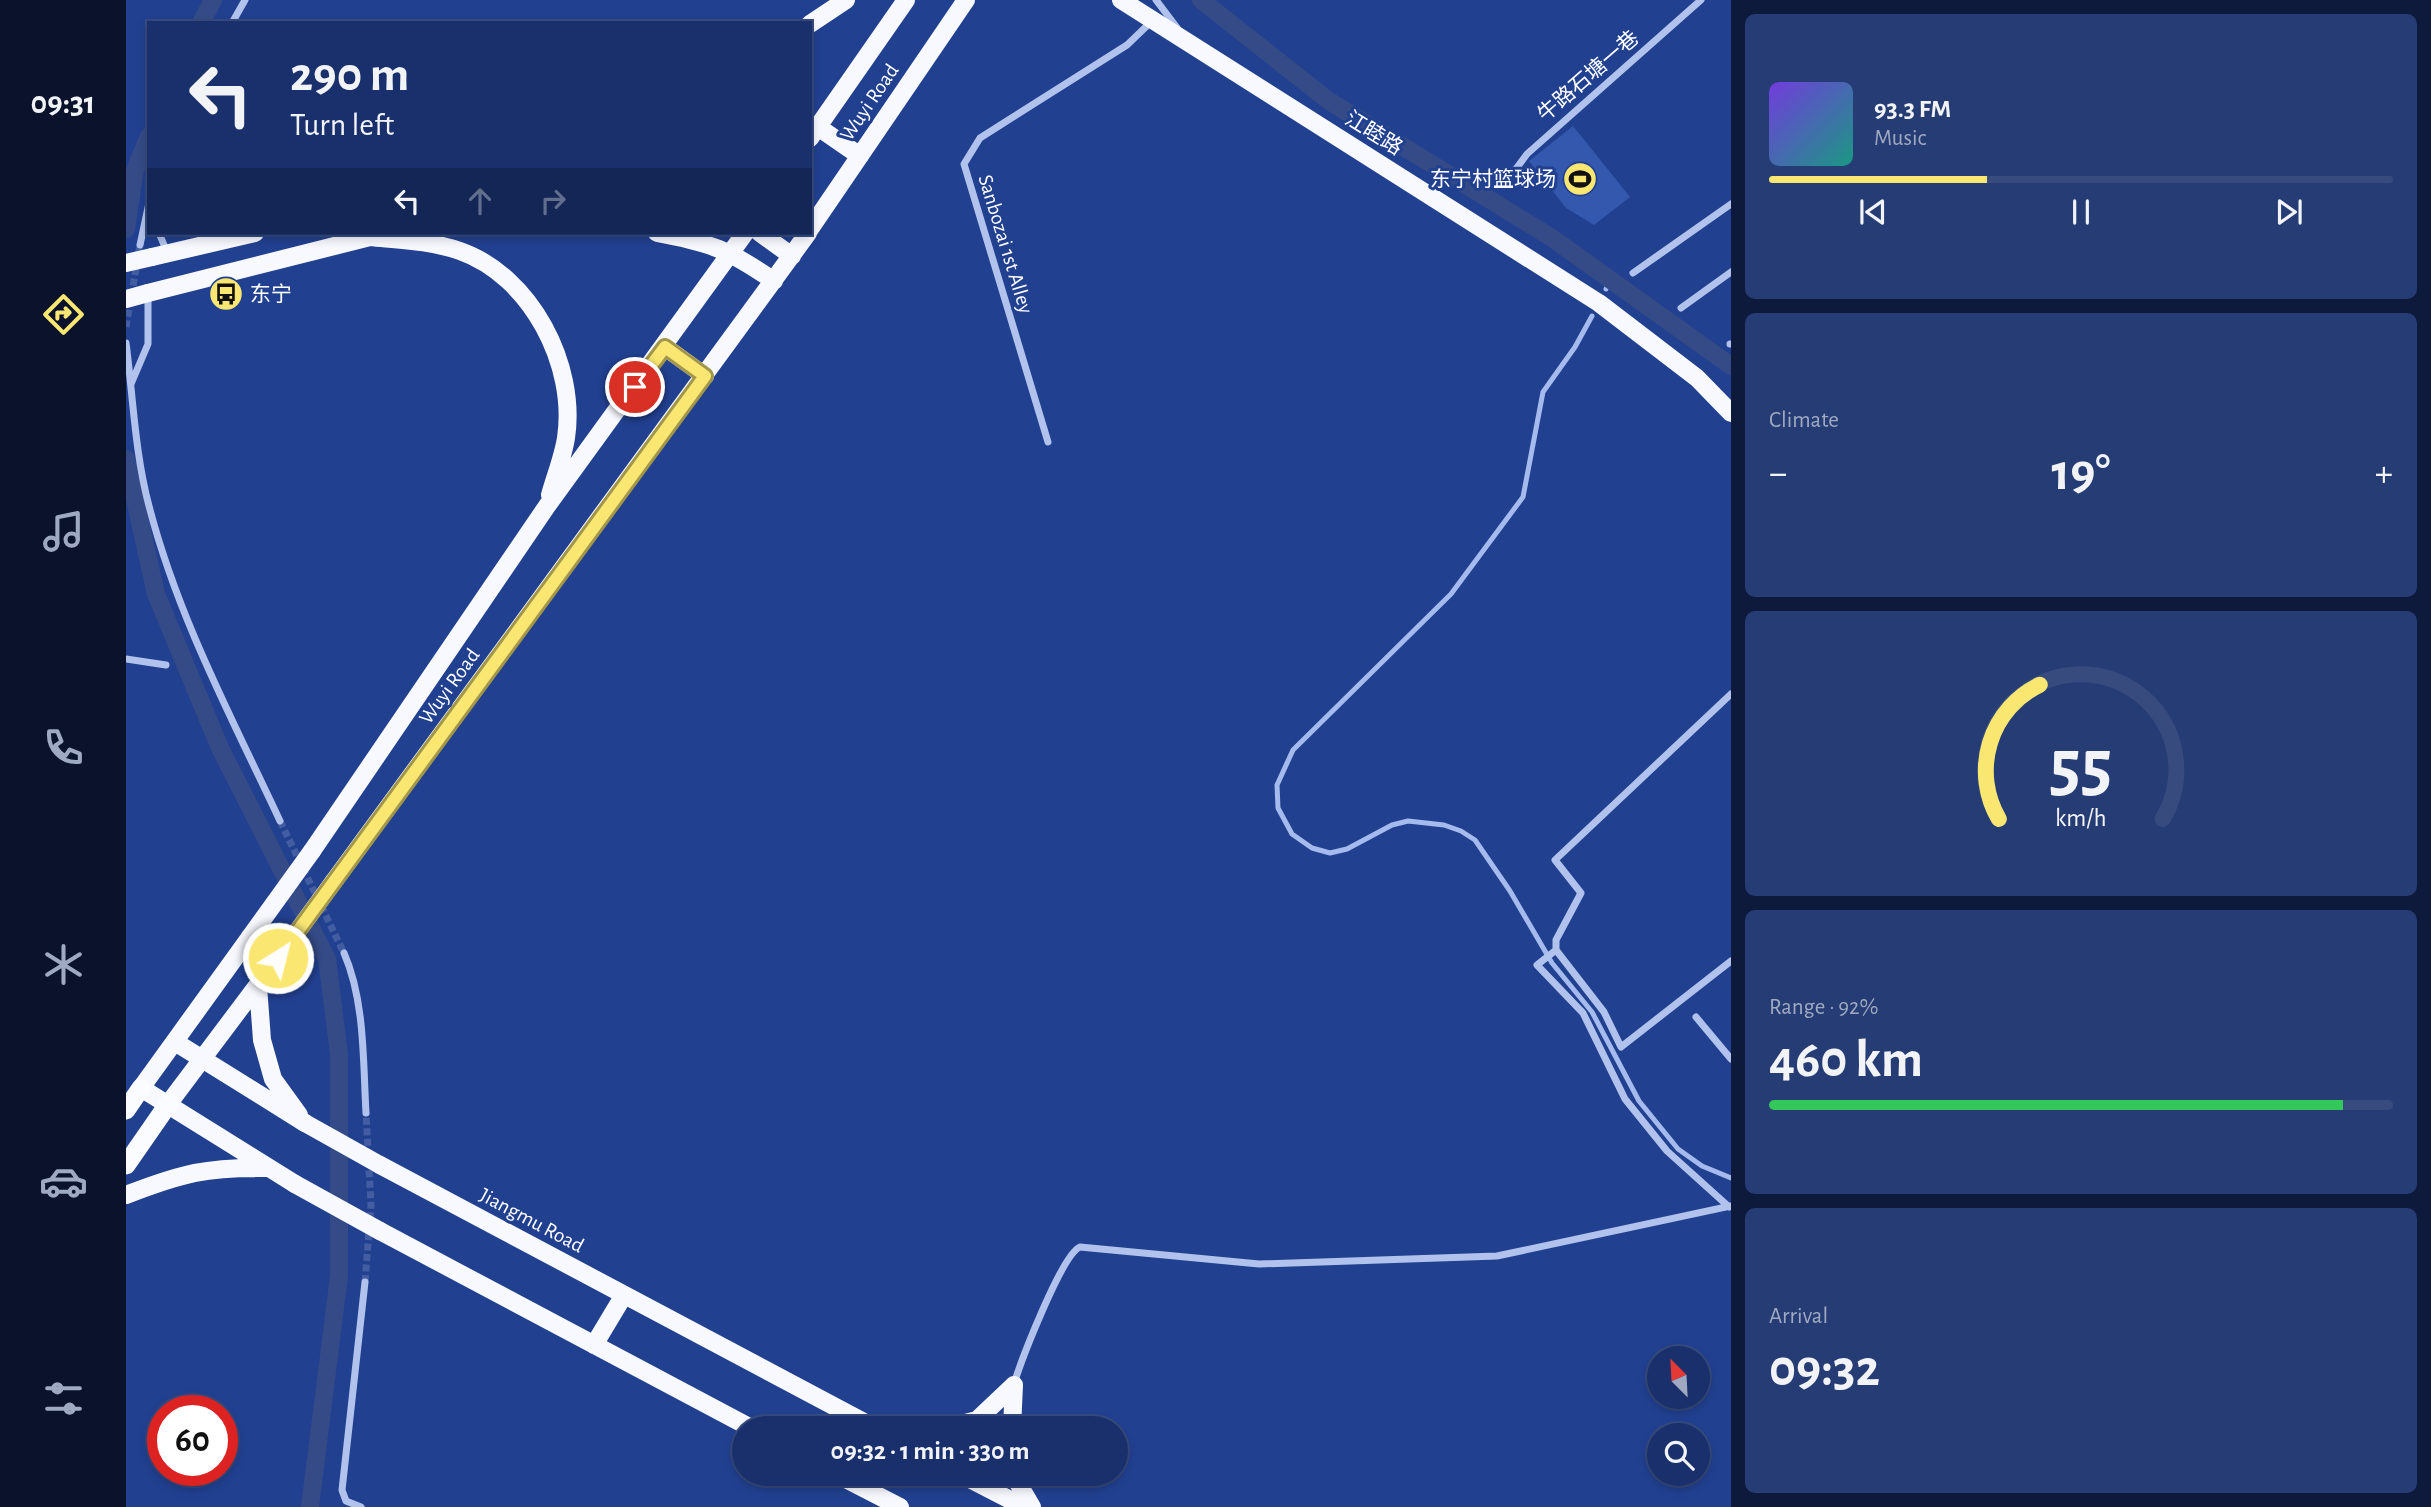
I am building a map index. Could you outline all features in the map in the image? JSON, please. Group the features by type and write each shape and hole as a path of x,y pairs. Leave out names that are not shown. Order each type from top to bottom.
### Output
{"highway":[{"name":"Wuyi Road","path":"126,1110 141,1088"},
{"name":"Wuyi Road","path":"126,1165 169,1103"}],"main road":[{"path":"812,23 846,0"},
{"name":"Wuyi Road","path":"814,133 906,0"},
{"name":"Wuyi Road","path":"812,227 966,0"},
{"name":"江睦路","path":"1121,0 1191,47 1599,303 1697,378 1731,413"},
{"path":"814,133 860,156"},
{"path":"126,264 153,252 244,235"},
{"path":"126,299 380,235"},
{"path":"669,235 700,240 732,252 775,281"},
{"name":"Wuyi Road","path":"141,1088 312,851 547,506 665,347 744,235"},
{"path":"763,235 792,256"},
{"name":"Wuyi Road","path":"169,1103 258,986 806,235"},
{"path":"370,237 424,242 462,252 496,271 527,301 550,338 566,390 566,438 547,506"},
{"path":"665,347 705,376"},
{"path":"258,986 262,1040 273,1079 305,1123"},
{"name":"Jiangmu Road","path":"175,1042 305,1123 380,1165 852,1416"},
{"path":"141,1088 295,1184 732,1418"},
{"path":"126,1195 184,1173 222,1167 270,1168"},
{"path":"594,1345 624,1295"},
{"path":"981,1416 1014,1385"},
{"path":"1013,1416 1014,1385"},
{"path":"859,1486 900,1507"},
{"path":"983,1486 1024,1507"},
{"path":"1020,1486 1032,1507"}],"street":[{"path":"233,21 245,0"},
{"path":"1156,0 1191,47"},
{"name":"牛路石塘一巷","path":"1504,185 1527,153 1701,0"},
{"name":"Sanbozai 1st Alley","path":"1048,442 964,164 980,138 1086,73 1127,45 1152,21"},
{"path":"1633,273 1731,204"},
{"path":"151,235 153,252"},
{"path":"153,252 158,235"},
{"path":"1681,308 1731,272"},
{"path":"131,384 148,344 148,293"},
{"path":"126,343 148,504 169,574 226,714 280,821"},
{"path":"126,659 166,665"},
{"path":"1731,694 1555,860 1581,894 1556,940 1555,950 1604,1012 1621,1047 1731,961"},
{"path":"1555,950 1536,965 1583,1013 1625,1099 1667,1151 1730,1206"},
{"path":"344,953 352,971 360,1026 366,1113"},
{"path":"1696,1017 1731,1059"},
{"path":"1014,1385 1026,1345 1074,1249 1080,1247 1259,1264 1497,1256 1730,1206"},
{"path":"361,1507 346,1501 342,1490 366,1282"}],"shaded area":[{"name":"东宁村篮球场","path":"1573,126 1630,197 1594,225 1566,208 1529,161"}],"waterway":[{"path":"202,21 213,0"},
{"path":"1201,0 1329,101 1552,238 1731,366"},
{"path":"126,229 135,170 147,141"},
{"path":"1606,289 1610,280"},
{"path":"1592,316 1575,347 1543,392 1523,497 1451,594 1293,750 1277,785 1278,808 1292,834 1312,848 1330,853 1347,849 1392,825 1408,821 1444,825 1475,840 1510,891 1552,963 1592,1012 1639,1101 1678,1149 1702,1166 1731,1178"},
{"path":"126,459 156,594 220,748 327,959 339,1054 339,1276 310,1507"}],"tunnel":[{"path":"126,327 140,245"},
{"path":"280,821 344,953"},
{"path":"365,1282 371,1205 366,1113"}],"place":[{"name":"东宁村篮球场","path":"1580,179"},
{"name":"东宁","path":"226,294"}],"route":[{"path":"278,958 705,376 665,347 635,387"}]}
